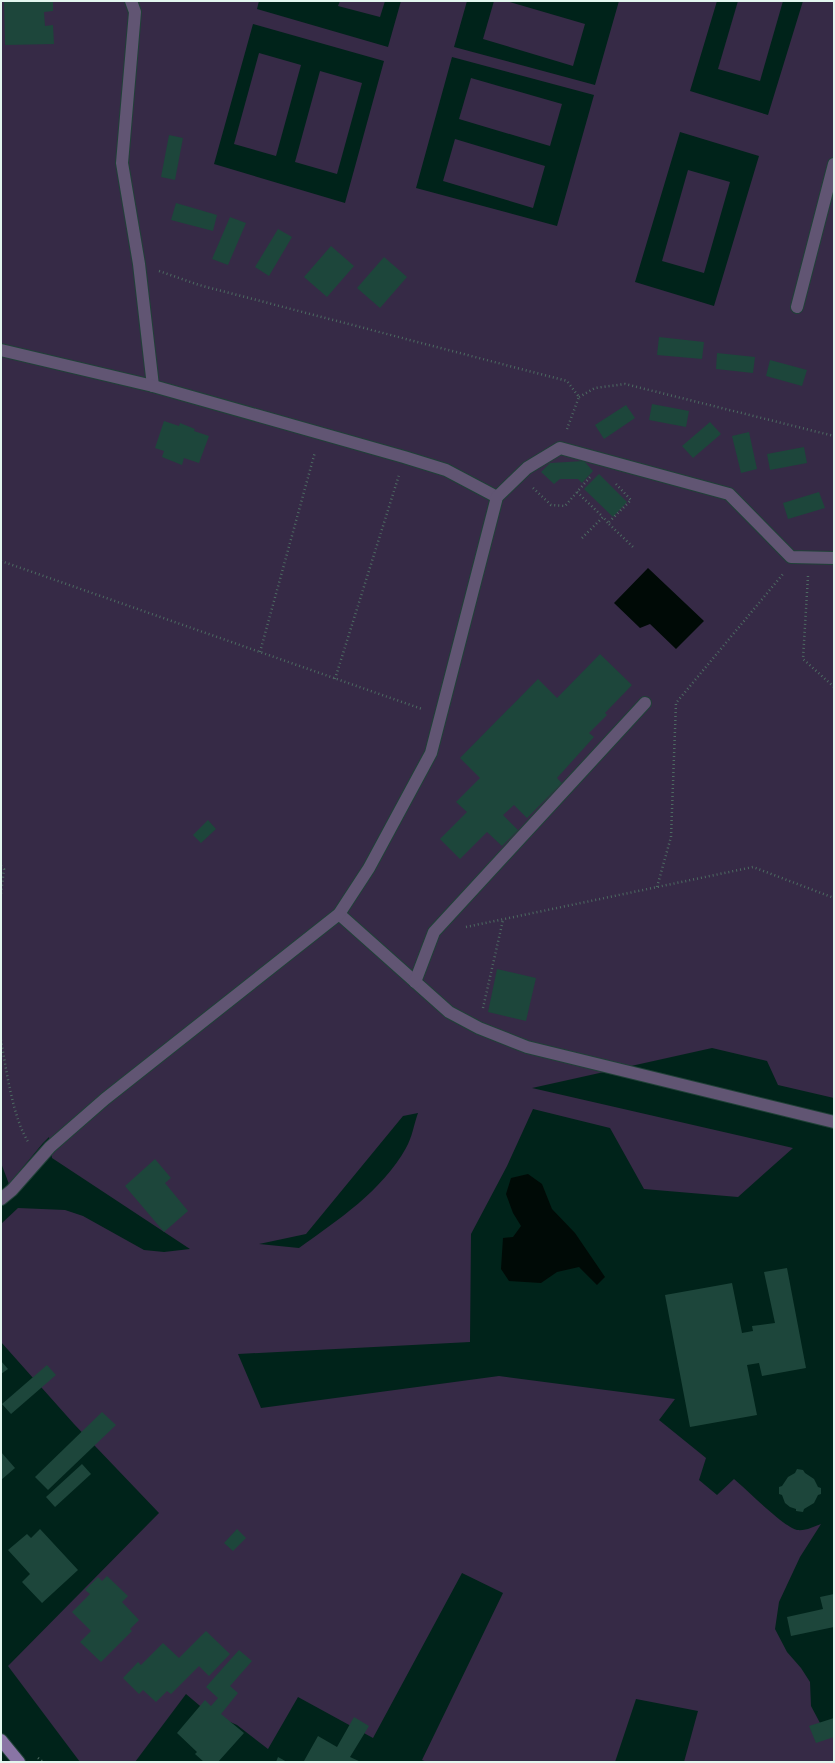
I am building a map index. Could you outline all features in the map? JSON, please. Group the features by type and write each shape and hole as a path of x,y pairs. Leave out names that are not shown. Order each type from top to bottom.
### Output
{"street":[{"path":"1,1740 19,1762"}],"lane":[{"path":"131,1 135,12 122,163 139,264 153,386"},
{"path":"797,307 834,164"},
{"path":"1,350 153,386 404,457 446,470 497,497"},
{"path":"1,1199 12,1190 50,1147 105,1099 339,914 369,868 432,753 497,497 527,468 560,448 602,458 729,494 791,557 834,558"},
{"path":"415,982 434,932 645,703"},
{"path":"339,914 449,1012 479,1028 527,1047 834,1122"}],"path":[{"path":"139,264 199,285 567,381 579,398"},
{"path":"560,448 579,398 595,388 625,384 834,436"},
{"path":"260,652 320,434"},
{"path":"335,679 404,457"},
{"path":"520,475 551,505 565,506 599,467 602,458"},
{"path":"608,523 631,500 615,484"},
{"path":"577,492 634,549"},
{"path":"582,538 603,517"},
{"path":"657,887 671,837 676,703 796,557"},
{"path":"809,558 803,659 834,688"},
{"path":"1,561 441,716"},
{"path":"1,866 4,869 1,894"},
{"path":"434,932 753,867 834,898"},
{"path":"479,1028 503,919"},
{"path":"1,1040 8,1082 23,1136 39,1159"}],"shaded area":[{"path":"1,1 259,1 257,9 388,47 401,1 467,1 454,47 595,85 619,1 717,1 690,91 768,115 803,1 834,1 834,1098 778,1085 767,1061 712,1048 532,1088 793,1148 738,1197 644,1189 610,1128 533,1109 507,1166 471,1234 470,1342 238,1354 261,1408 499,1376 675,1399 659,1420 706,1458 699,1480 717,1495 734,1479 775,1515 797,1530 806,1529 821,1524 800,1557 779,1602 775,1629 787,1652 801,1668 810,1682 811,1706 820,1723 834,1732 834,1762 684,1762 698,1711 636,1699 615,1762 427,1762 422,1760 503,1593 462,1573 373,1738 298,1697 268,1749 237,1725 206,1711 186,1694 135,1762 80,1762 8,1666 159,1513 74,1424 1,1342 1,1224 18,1208 65,1210 83,1216 144,1250 164,1252 190,1249 52,1158 49,1137 9,1184 1,1163","holes":["253,24 384,61 345,203 214,164","452,57 594,95 557,226 416,188","680,132 759,156 714,306 635,282","418,1113 408,1144 385,1178 358,1204 299,1248 259,1244 306,1234 403,1116"]},
{"path":"340,1 385,1 380,17 338,6"},
{"path":"494,1 506,1 585,24 573,66 483,39"},
{"path":"738,1 783,1 760,81 718,69"},
{"path":"259,53 301,65 276,156 234,144"},
{"path":"320,71 362,83 337,174 295,162"},
{"path":"471,78 562,104 550,146 459,119"},
{"path":"455,139 545,166 533,208 443,181"},
{"path":"688,170 730,182 704,273 662,261"},
{"path":"648,568 704,621 676,649 650,624 640,628 614,603"},
{"path":"528,1174 542,1184 552,1209 575,1233 605,1277 597,1285 579,1267 557,1272 541,1283 509,1281 501,1269 503,1238 513,1237 521,1226 513,1213 506,1194 511,1178"}],"building":[{"path":"4,1 53,1 53,11 44,12 45,26 53,25 54,44 5,45"},
{"path":"169,135 183,138 175,180 161,177"},
{"path":"176,203 217,215 213,231 171,220"},
{"path":"230,217 246,223 228,265 212,259"},
{"path":"278,229 292,237 269,276 255,267"},
{"path":"331,246 354,266 327,297 304,277"},
{"path":"384,257 407,277 380,308 357,288"},
{"path":"659,337 704,342 702,359 657,355"},
{"path":"717,353 755,357 753,373 716,369"},
{"path":"770,360 807,370 802,386 766,376"},
{"path":"652,404 689,411 686,427 649,420"},
{"path":"626,405 635,418 604,439 595,425"},
{"path":"164,421 179,426 180,423 195,429 194,431 209,436 199,463 184,458 182,465 162,457 164,451 155,448"},
{"path":"710,422 721,434 693,458 682,446"},
{"path":"749,432 757,469 741,473 732,436"},
{"path":"804,447 807,463 770,470 767,454"},
{"path":"584,461 593,471 582,483 578,479 560,479 554,484 541,472 550,463"},
{"path":"599,474 627,502 613,517 584,489"},
{"path":"819,492 825,508 788,519 783,503"},
{"path":"600,654 632,685 605,713 607,715 589,733 594,737 557,778 562,783 527,818 514,805 503,815 518,830 502,846 487,832 460,859 440,839 467,812 456,802 480,778 460,758 538,679 557,698"},
{"path":"208,820 216,829 201,843 193,835"},
{"path":"497,969 536,978 526,1021 488,1012"},
{"path":"155,1159 171,1178 165,1183 188,1211 164,1232 125,1186"},
{"path":"787,1268 806,1368 762,1376 759,1363 747,1365 757,1415 690,1427 665,1295 732,1283 742,1333 753,1331 752,1326 775,1323 764,1272"},
{"path":"1,1361 8,1369 1,1374"},
{"path":"47,1365 56,1375 11,1414 2,1404"},
{"path":"102,1412 116,1425 48,1490 35,1477"},
{"path":"1,1452 15,1468 1,1480"},
{"path":"82,1464 91,1474 55,1507 46,1497"},
{"path":"797,1469 803,1470 814,1479 818,1487 821,1488 821,1494 818,1495 814,1503 804,1509 803,1512 796,1511 796,1509 790,1507 785,1503 782,1495 779,1494 779,1487 782,1486 788,1477 795,1473"},
{"path":"40,1529 78,1570 42,1603 22,1582 30,1574 8,1550 27,1534 31,1538"},
{"path":"237,1529 246,1538 233,1551 224,1543"},
{"path":"107,1576 128,1596 122,1602 139,1620 130,1629 132,1631 101,1662 80,1642 91,1631 72,1612 90,1594 85,1590 98,1577 102,1581"},
{"path":"834,1594 834,1627 791,1636 787,1617 823,1609 820,1597"},
{"path":"206,1631 230,1654 209,1676 199,1666 171,1694 167,1691 156,1702 143,1690 139,1694 123,1678 138,1662 141,1665 163,1643 179,1658"},
{"path":"239,1650 252,1661 230,1686 238,1693 221,1714 244,1733 218,1762 204,1762 195,1754 197,1752 177,1733 205,1700 211,1706 218,1698 206,1687"},
{"path":"354,1717 369,1726 350,1757 361,1762 304,1761 318,1736 337,1747"},
{"path":"834,1718 834,1737 816,1743 809,1726"},
{"path":"278,1757 287,1762 276,1762"}]}
